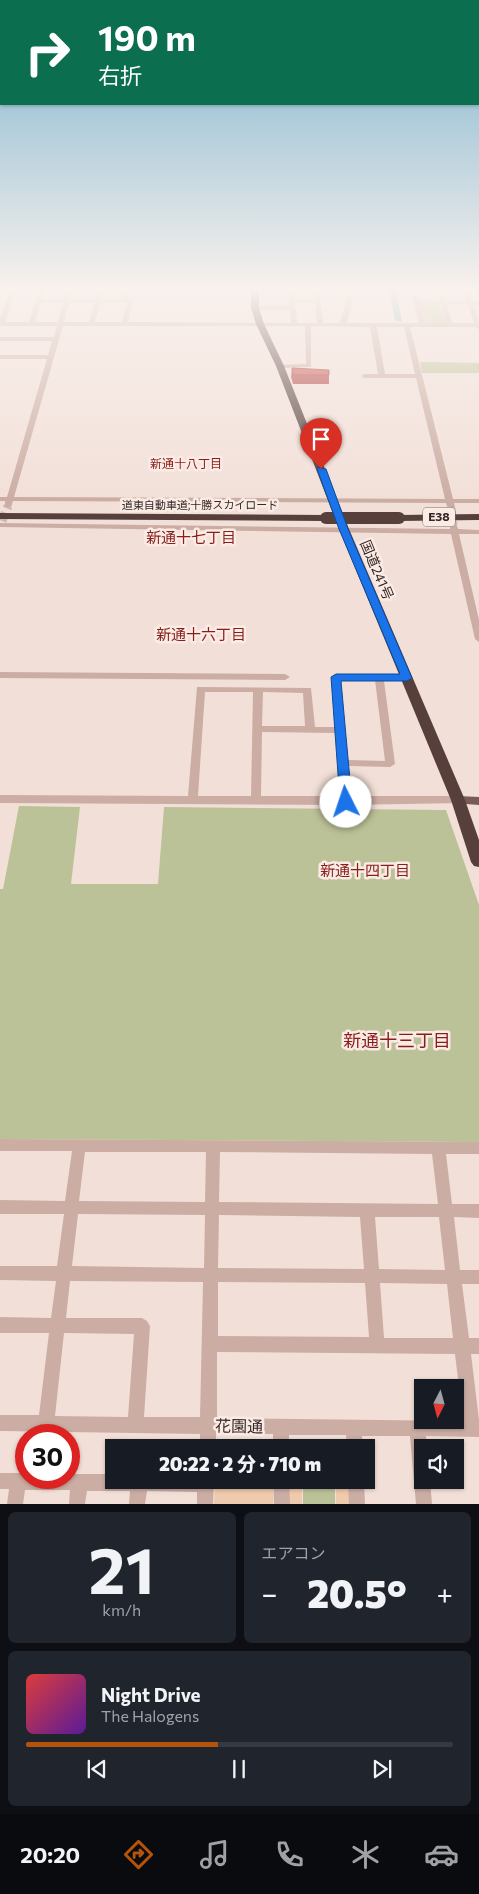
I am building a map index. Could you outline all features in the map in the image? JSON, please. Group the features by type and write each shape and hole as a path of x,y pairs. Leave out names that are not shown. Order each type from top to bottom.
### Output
{"highway":[{"name":"国道241号","path":"277,359 344,529 458,800 479,862"},
{"name":"道東自動車道;十勝スカイロード","path":"1,523 326,518 479,518"}],"main road":[{"path":"458,800 479,801"}],"street":[{"path":"9,502 49,359"},
{"path":"280,366 310,366 310,359"},
{"path":"379,359 382,376"},
{"path":"415,359 450,505"},
{"path":"364,376 419,376"},
{"path":"0,499 9,502 371,500 450,505 479,501"},
{"path":"371,500 383,530"},
{"path":"1,523 383,530 453,529 479,532"},
{"path":"453,529 479,640"},
{"path":"0,675 285,678"},
{"path":"346,802 336,677 407,678"},
{"path":"343,763 390,764 379,677"},
{"path":"193,800 200,689 308,690 310,730"},
{"path":"256,800 258,690"},
{"path":"258,729 341,730"},
{"path":"0,799 346,802 458,800"},
{"path":"0,1145 479,1148"},
{"path":"46,1424 79,1146"},
{"path":"208,1439 213,1147"},
{"path":"438,1148 462,1346 476,1429"},
{"path":"0,1207 479,1211"},
{"path":"367,1210 377,1345"},
{"path":"0,1273 479,1277"},
{"path":"0,1325 142,1326 135,1425"},
{"path":"210,1344 479,1346"},
{"name":"花園通","path":"0,1423 46,1424"},
{"name":"花園通","path":"80,1424 414,1428"},
{"path":"281,1427 281,1439"},
{"path":"354,1428 355,1439"},
{"path":"417,1429 424,1504"},
{"path":"0,1481 15,1481"},
{"path":"80,1482 105,1482"},
{"path":"15,1504 17,1489"},
{"path":"77,1504 78,1489"},
{"path":"137,1504 138,1489"},
{"path":"205,1504 206,1489"},
{"path":"282,1489 282,1504"},
{"path":"356,1489 357,1504"}],"green space":[{"path":"420,362 479,363 479,373 422,373"},
{"path":"19,806 80,807 71,884 158,884 164,807 446,810 479,905 479,1142 0,1139 0,889 3,889"},
{"path":"303,1489 335,1489 335,1504 303,1504"}],"sand":[{"path":"215,1489 273,1489 273,1504 214,1504"},
{"path":"287,1489 302,1489 302,1504 288,1504"},
{"path":"336,1489 349,1489 350,1504 336,1504"}],"building":[{"path":"292,368 329,370 329,375 293,375"}],"tunnel":[{"path":"2,521 8,506"},
{"path":"451,508 453,525"}],"district":[{"name":"新通十八丁目","path":"186,464"},
{"name":"新通十七丁目","path":"191,538"},
{"name":"新通十六丁目","path":"201,635"},
{"name":"新通十四丁目","path":"365,871"},
{"name":"新通十三丁目","path":"397,1041"}],"route":[{"path":"321,469 344,529 407,678 336,677 346,802"}]}
